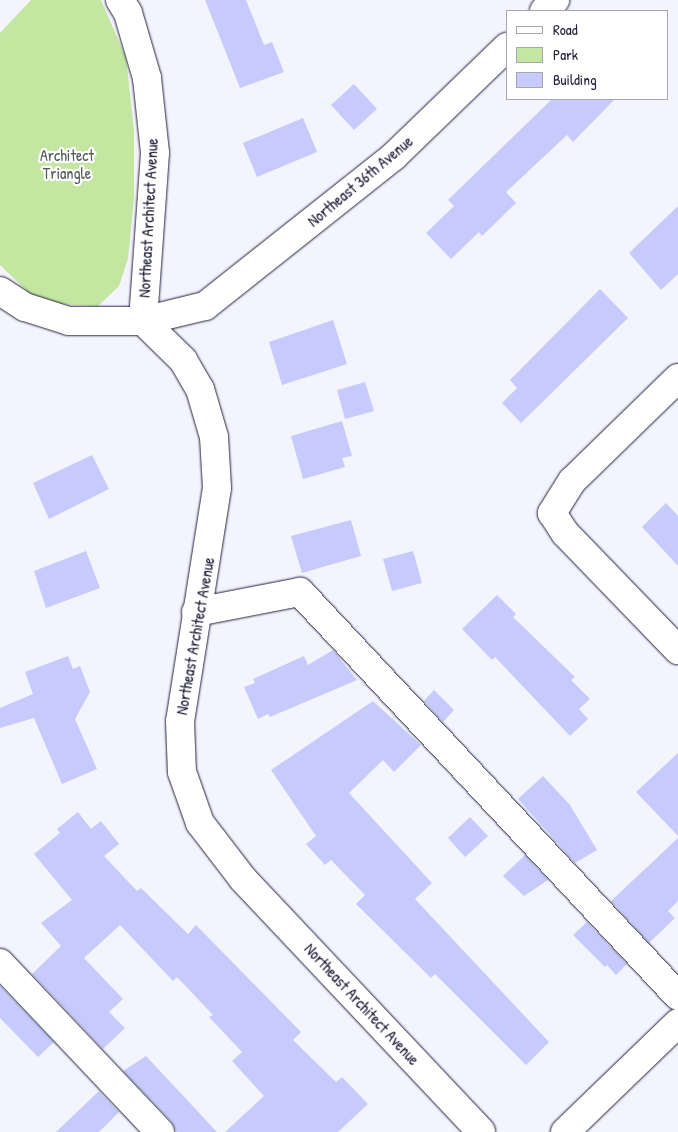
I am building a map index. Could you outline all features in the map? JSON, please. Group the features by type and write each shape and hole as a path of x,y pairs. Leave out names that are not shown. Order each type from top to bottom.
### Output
{"street":[{"name":"Northeast Architect Avenue","path":"120,0 128,13 147,78 155,153 144,321"},
{"path":"545,10 555,0"},
{"name":"Northeast 36th Avenue","path":"144,321 205,306 394,156 506,48"},
{"name":"Northeast Architect Avenue","path":"0,291 25,307 70,321 144,321 183,360 200,389 214,437 217,488 211,540 196,612 180,721 182,772 200,824 243,879 481,1132"},
{"path":"678,378 572,481 552,513 564,533 678,650"},
{"path":"196,612 300,592 678,996"},
{"path":"0,963 160,1132"},
{"path":"565,1132 678,1023"}],"green space":[{"name":"Architect Triangle","path":"31,0 101,0 126,58 134,130 134,198 128,259 119,286 98,306 58,304 31,295 0,265 0,33"}],"building":[{"path":"205,0 246,0 264,45 272,42 284,72 240,88"},
{"path":"354,84 377,109 354,130 331,105"},
{"path":"551,100 614,100 573,142 567,135 506,192 516,203 482,236 479,232 451,259 426,233 454,206 448,200"},
{"path":"303,118 317,152 257,177 243,143"},
{"path":"678,206 678,274 661,290 629,253"},
{"path":"600,289 628,318 521,423 502,403 517,388 510,380"},
{"path":"333,320 347,364 282,385 269,342"},
{"path":"365,382 374,411 345,419 337,390"},
{"path":"342,421 352,456 342,458 345,467 303,479 291,436"},
{"path":"92,455 109,489 49,519 33,483"},
{"path":"666,503 678,516 678,566 642,527"},
{"path":"351,520 361,556 302,573 291,536"},
{"path":"86,551 100,588 46,608 34,571"},
{"path":"413,551 422,583 392,591 383,559"},
{"path":"497,595 516,614 513,617 575,677 571,680 590,699 579,709 588,719 570,736 495,657 492,660 462,629"},
{"path":"333,650 357,680 270,717 268,714 258,719 244,687 255,683 253,679 304,656 308,665"},
{"path":"68,656 73,669 80,666 90,692 75,719 97,769 62,784 34,718 0,728 0,708 33,694 25,672"},
{"path":"434,690 454,710 443,722 424,701"},
{"path":"373,701 421,745 394,772 383,760 349,793 432,883 415,899 549,1042 526,1065 435,974 431,978 356,904 365,895 331,860 325,865 306,844 316,836 271,770"},
{"path":"678,753 678,836 636,792"},
{"path":"543,776 570,805 597,850 575,863 518,799"},
{"path":"78,812 91,829 101,821 119,844 104,856 137,891 141,888 188,934 196,925 301,1032 293,1040 336,1082 342,1077 368,1104 338,1132 225,1132 264,1096 232,1061 242,1052 209,1017 213,1015 177,977 173,981 120,925 84,958 123,999 109,1012 125,1028 103,1049 32,974 61,946 41,923 72,900 34,854 60,833 57,829"},
{"path":"470,817 488,836 465,857 448,838"},
{"path":"678,838 678,901 668,911 675,918 649,943 611,901"},
{"path":"525,855 548,880 524,896 503,876"},
{"path":"587,922 627,964 616,975 607,965 605,967 573,935"},
{"path":"0,986 54,1042 38,1057 0,1018"},
{"path":"146,1056 217,1132 177,1132 171,1121 123,1071"},
{"path":"99,1091 119,1112 99,1132 56,1132"}]}
